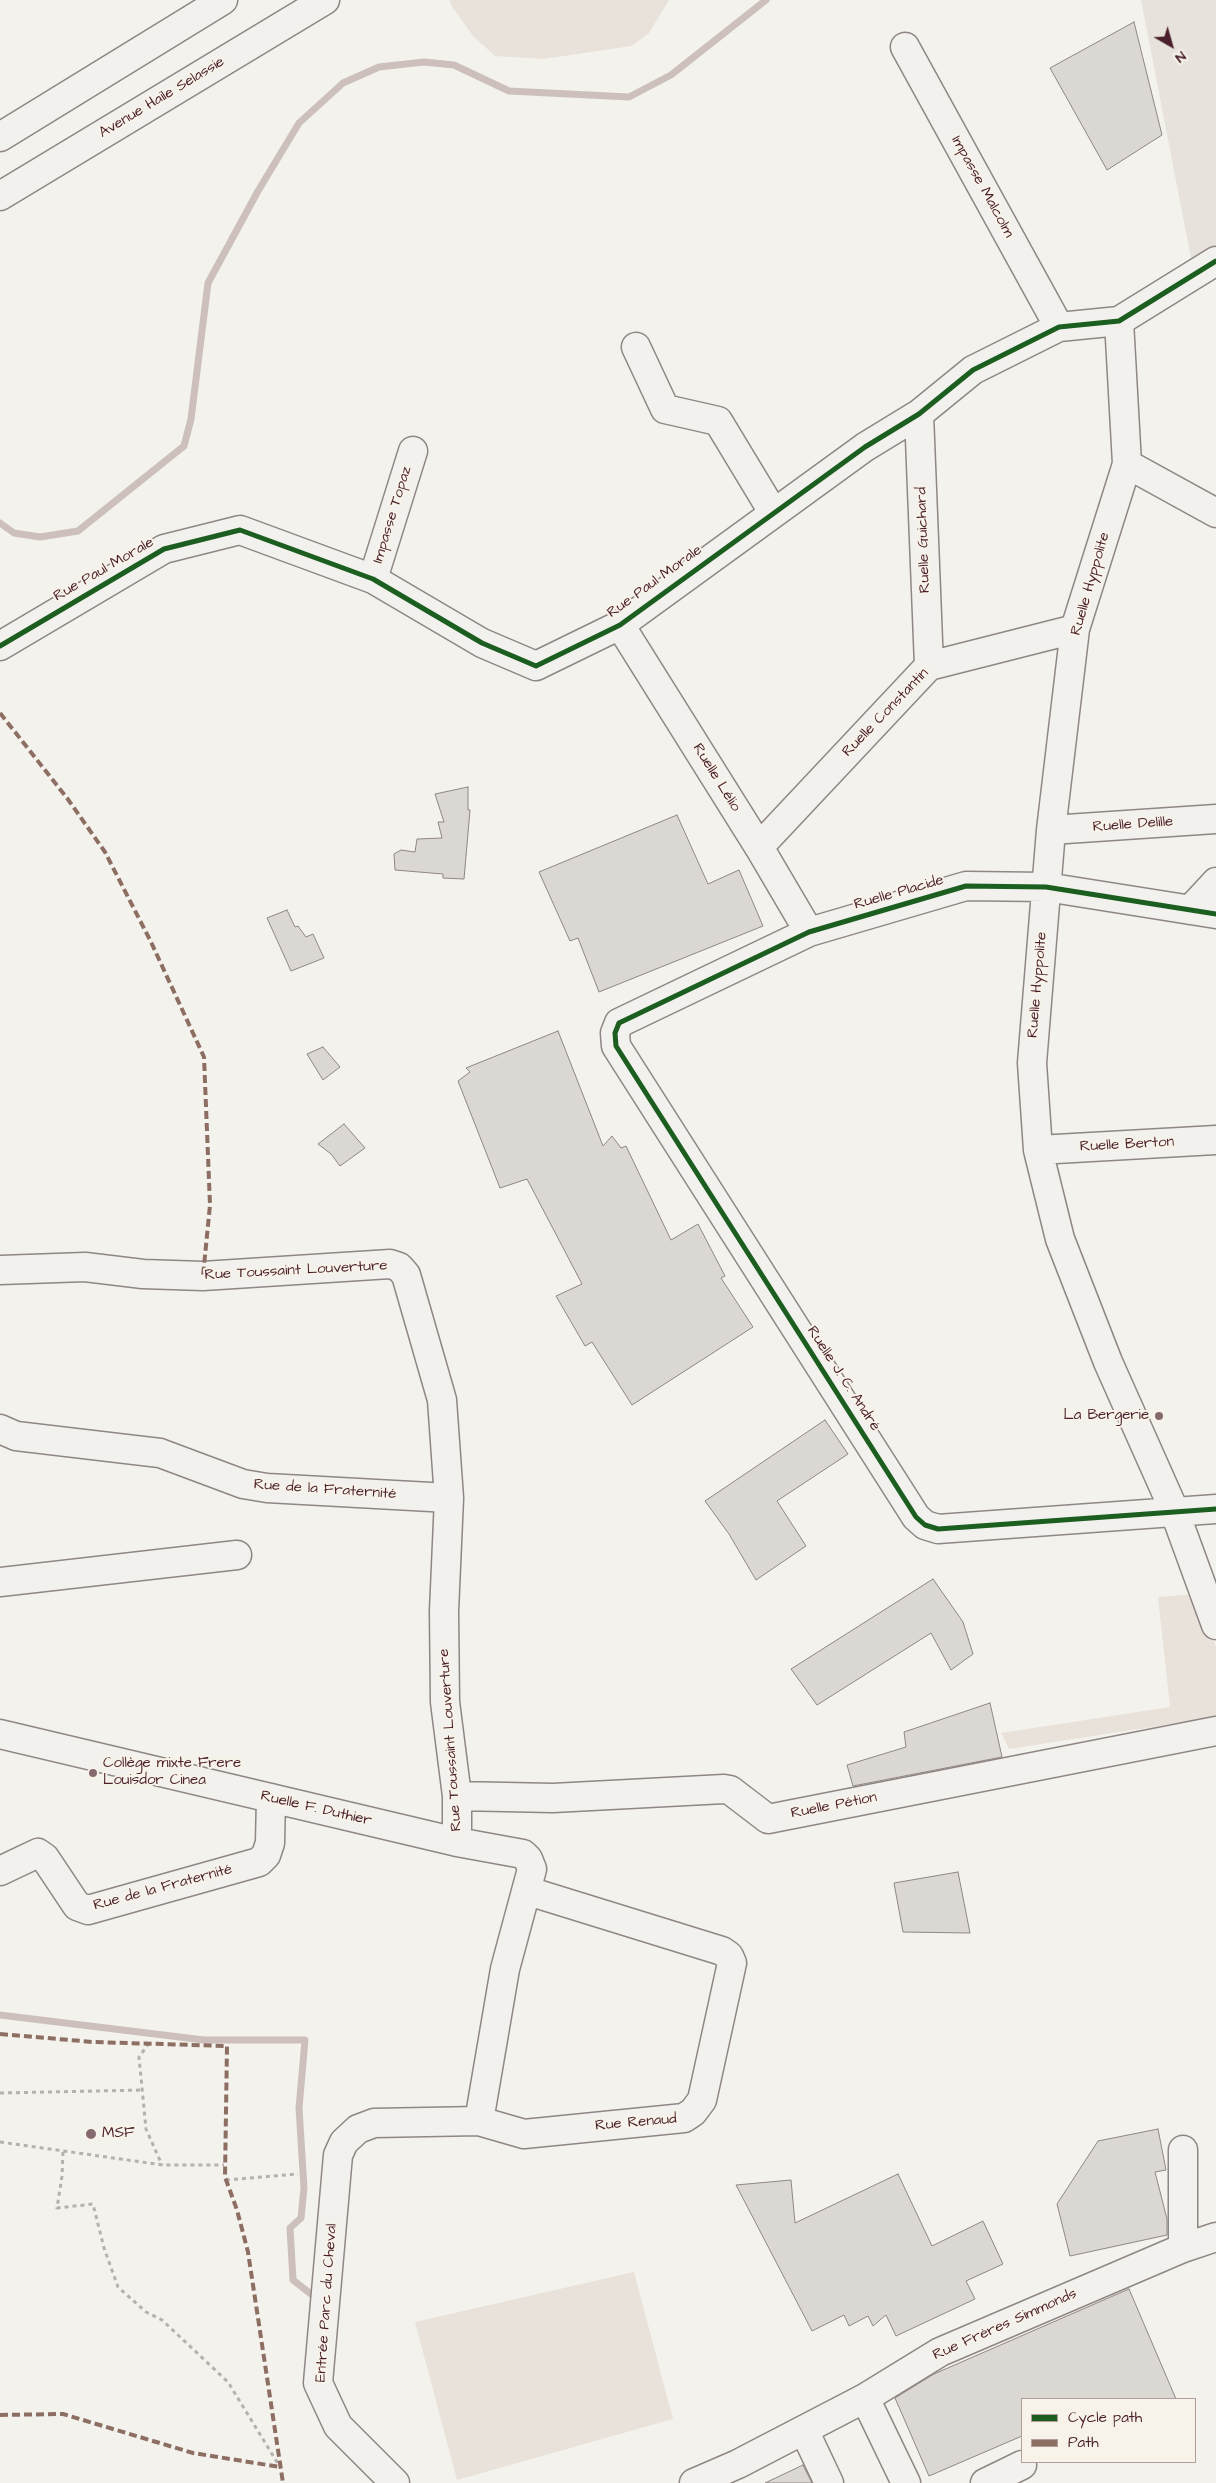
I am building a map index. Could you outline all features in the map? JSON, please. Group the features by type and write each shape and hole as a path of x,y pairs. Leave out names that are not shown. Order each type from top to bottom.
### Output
{"street":[{"path":"0,137 223,0"},
{"name":"Avenue Haile Selassie","path":"0,196 325,0"},
{"name":"Impasse Malcolm","path":"905,46 1059,327"},
{"name":"Rue Paul Morale","path":"0,646 164,549 240,530 373,579 482,643 536,666 620,625 865,447 919,414 974,370 1059,327 1120,321 1216,261"},
{"name":"Ruelle Hyppolite","path":"1120,321 1127,464 1075,629 1051,830 1032,1063 1038,1150 1060,1239 1108,1362 1174,1510 1216,1625"},
{"path":"636,347 665,409 718,421 773,512"},
{"name":"Ruelle Guichard","path":"919,414 929,666"},
{"name":"Impasse Topaz","path":"373,579 413,451"},
{"path":"1127,464 1216,513"},
{"name":"Ruelle Lélio","path":"620,625 759,846 809,932"},
{"name":"Ruelle Constantin","path":"759,846 929,666 1075,629"},
{"name":"Ruelle Delille","path":"1051,830 1216,819"},
{"path":"1203,912 1216,882"},
{"name":"Ruelle Placide","path":"615,1033 619,1023 809,932 966,886 1046,887 1203,912"},
{"name":"Ruelle J. C. André","path":"615,1033 616,1046 916,1517 925,1525 938,1529 1174,1510 1216,1509"},
{"name":"Ruelle Berton","path":"1038,1150 1216,1140"},
{"name":"Rue Toussaint Louverture","path":"0,1270 85,1267 143,1274 203,1276 390,1264 399,1267 406,1275 442,1400 449,1498 444,1611 445,1702 457,1796 457,1842"},
{"name":"Rue de la Fraternité","path":"0,1429 16,1436 160,1452 243,1484 267,1488 449,1498"},
{"path":"0,1582 237,1555"},
{"name":"Ruelle Pétion","path":"457,1796 553,1798 724,1789 730,1790 768,1819 1216,1732"},
{"name":"Ruelle F. Duthier","path":"0,1734 457,1842 523,1854 528,1859 532,1869 528,1891 505,1969 479,2122"},
{"name":"Rue de la Fraternité","path":"0,1871 38,1854 45,1858 78,1906 88,1910 258,1862 266,1855 270,1843 271,1798"},
{"name":"Rue Renaud","path":"338,2155 344,2142 358,2129 374,2123 479,2122 524,2134 684,2118 693,2112 702,2100 732,1963 729,1956 722,1951 528,1891"},
{"path":"1182,2150 1183,2248"},
{"name":"Entrée Parc du Cheval","path":"338,2155 318,2383 338,2426 394,2483"},
{"name":"Rue Frères Simmonds","path":"694,2483 738,2464 865,2398 940,2352 1183,2248 1216,2237"},
{"path":"865,2398 906,2483"},
{"path":"804,2430 829,2483"},
{"path":"985,2483 1022,2465"}],"path":[{"path":"149,2043 139,2057 146,2129 163,2165"},
{"path":"0,2093 142,2090"},
{"path":"0,2142 163,2165 224,2165"},
{"path":"63,2152 62,2176 57,2208 93,2204 104,2248 118,2287 146,2312 162,2320 228,2382 280,2468"},
{"path":"226,2180 298,2174"}],"shaded area":[{"path":"450,0 669,0 649,33 632,46 543,59 495,56 473,36 451,5"},
{"path":"1141,0 1216,0 1216,269 1195,279"},
{"path":"1197,1594 1216,1647 1216,1717 1009,1749 1001,1733 1170,1707 1158,1597"},
{"path":"634,2272 673,2419 457,2480 415,2322"}],"building":[{"path":"1134,22 1162,135 1107,170 1050,68"},
{"path":"468,787 468,810 470,810 464,879 443,878 443,874 395,870 394,854 401,850 415,852 417,839 442,838 438,822 444,822 435,794"},
{"path":"677,815 708,884 739,870 763,926 599,992 578,938 570,941 539,872"},
{"path":"287,910 295,927 298,926 306,937 313,934 324,958 291,971 267,918"},
{"path":"558,1031 603,1146 612,1136 621,1148 626,1146 671,1240 698,1224 725,1276 721,1278 753,1327 632,1405 592,1342 585,1346 556,1296 582,1284 527,1179 500,1188 458,1081 470,1072 466,1068"},
{"path":"323,1047 340,1067 323,1080 307,1054"},
{"path":"344,1124 365,1148 340,1166 331,1154 318,1144"},
{"path":"825,1420 848,1454 777,1501 806,1546 756,1580 729,1534 705,1501"},
{"path":"933,1579 963,1622 973,1654 951,1670 931,1633 817,1705 791,1669"},
{"path":"990,1703 1002,1757 853,1786 847,1765 906,1747 904,1732"},
{"path":"958,1872 970,1933 903,1932 894,1883"},
{"path":"1158,2129 1166,2170 1155,2172 1167,2219 1167,2235 1070,2256 1057,2204 1098,2141"},
{"path":"898,2174 932,2246 983,2221 1003,2264 966,2281 975,2299 896,2336 886,2315 873,2326 868,2316 849,2326 844,2315 812,2331 736,2185 791,2180 795,2223"},
{"path":"1129,2289 1176,2398 1021,2398 1021,2436 929,2476 895,2398 934,2374"},
{"path":"803,2465 812,2483 765,2483"}],"waterway":[{"path":"0,523 14,533 40,537 78,531 184,446 191,419 208,283 258,191 299,123 343,83 379,67 424,62 454,65 509,91 629,97 671,75 766,0"},
{"path":"0,2015 204,2040 305,2040 299,2108 304,2188 301,2218 290,2228 293,2280 316,2298 316,2301"}],"marked path":[{"path":"0,713 67,798 105,852 151,942 204,1057 210,1205 203,1276"},
{"path":"0,2034 93,2042 227,2046 225,2177 237,2210 248,2252 283,2483"},
{"path":"0,2415 63,2414 193,2453 280,2467"}],"cycle path":[{"path":"0,646 164,549 240,530 373,579 482,643 536,666 620,625 865,447 919,414 973,370 1059,327 1119,321 1216,261"},
{"path":"1216,914 1046,887 966,886 809,932 619,1023 615,1033 616,1046 916,1517 925,1525 938,1529 1216,1509"}],"place":[{"name":"La Bergerie","path":"1159,1416"},
{"name":"Collège mixte Frere Louisdor Cinea","path":"93,1773"},
{"name":"MSF","path":"91,2134"}]}
